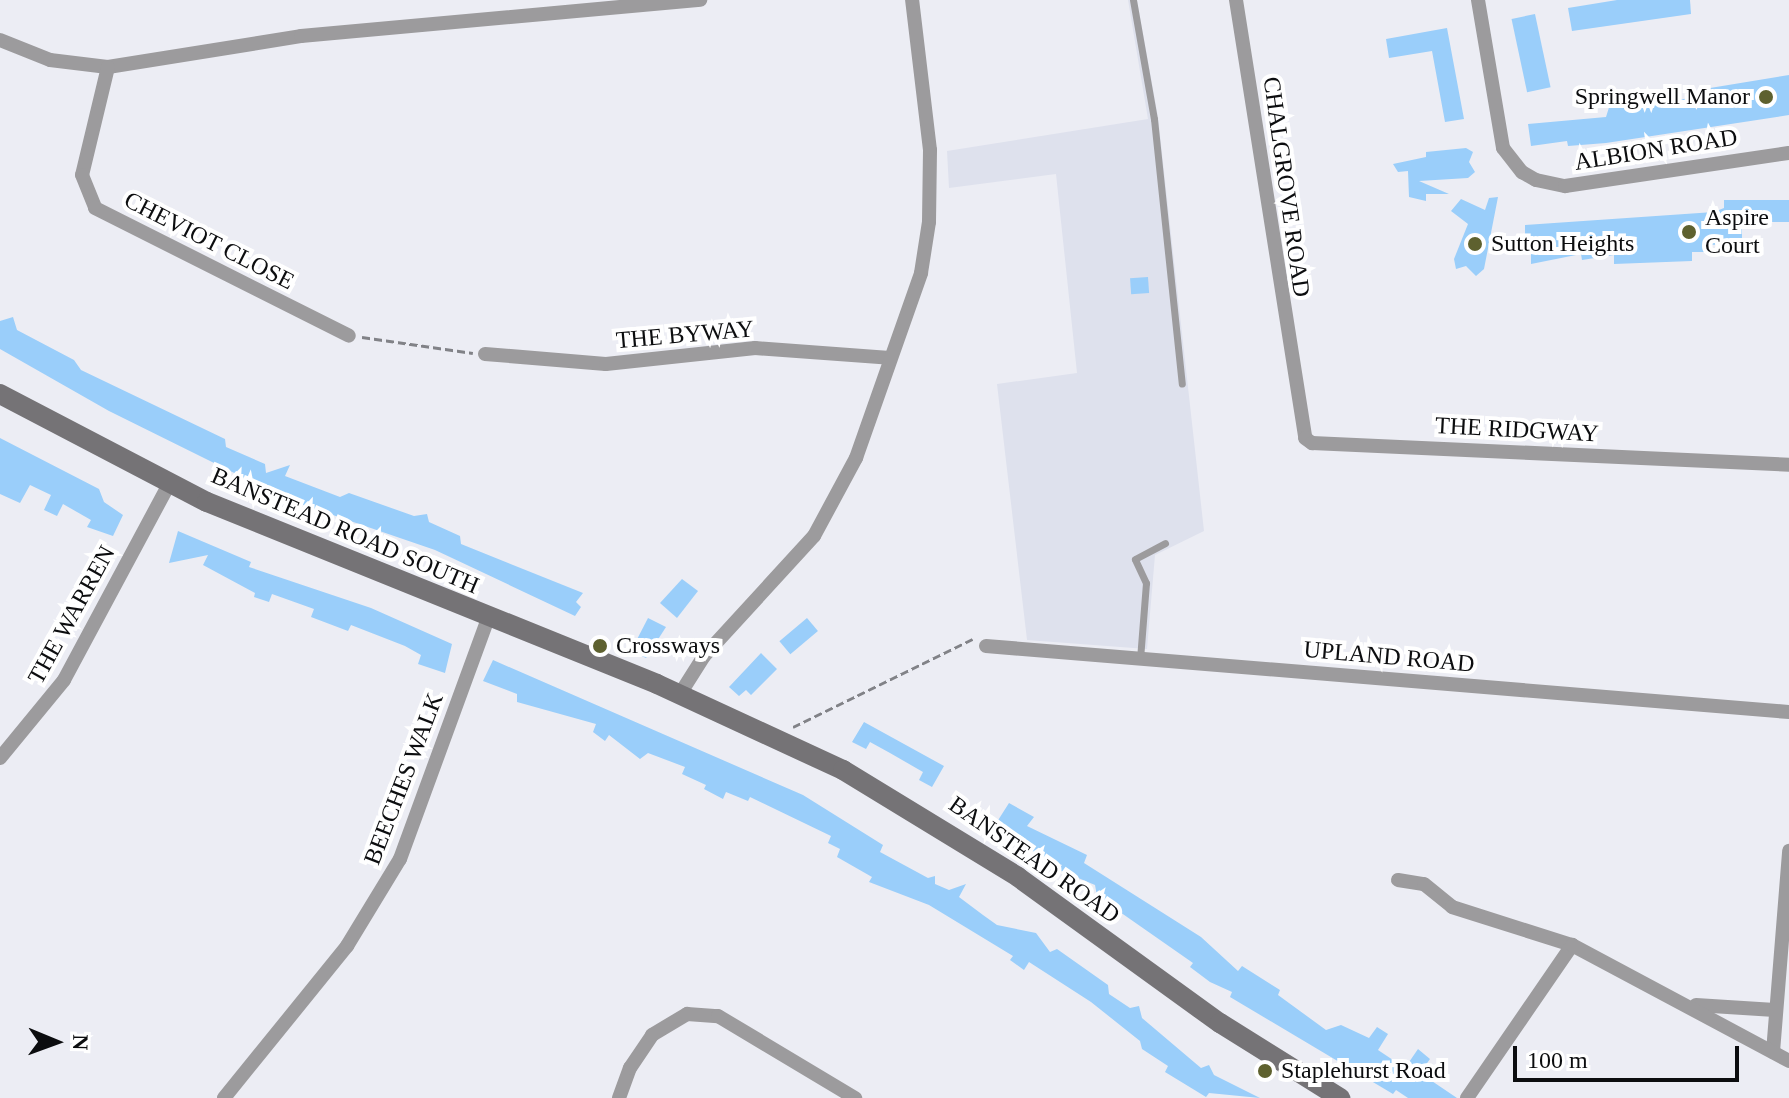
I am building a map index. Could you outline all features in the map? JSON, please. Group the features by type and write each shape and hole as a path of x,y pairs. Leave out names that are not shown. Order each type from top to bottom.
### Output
{"street":[{"path":"0,40 50,60 108,67 301,36 700,0"},
{"path":"680,694 704,656 814,536 856,458 921,273 929,222 930,150 912,0"},
{"name":"CHALGROVE ROAD","path":"1236,0 1292,380"},
{"name":"ALBION ROAD","path":"1478,0 1503,148 1536,180 1565,186 1789,153"},
{"name":"CHEVIOT CLOSE","path":"108,67 82,175 95,208 349,336"},
{"name":"THE BYWAY","path":"485,354 606,364 755,348 890,358"},
{"name":"THE RIDGWAY","path":"1292,380 1300,429 1312,443 1789,465"},
{"name":"BANSTEAD ROAD SOUTH","path":"0,394 169,484 488,618 680,694"},
{"name":"THE WARREN","path":"0,758 64,680 169,484"},
{"name":"BEECHES WALK","path":"224,1098 347,946 395,869 488,618"},
{"name":"UPLAND ROAD","path":"986,646 1789,712"},
{"name":"BANSTEAD ROAD","path":"680,694 783,739 955,836 1232,1032 1340,1098"},
{"path":"1773,1052 1775,1010 1785,958 1789,851"},
{"path":"1398,880 1424,884 1452,907 1572,945 1691,1005 1789,1061"},
{"path":"1467,1098 1572,945"},
{"path":"1691,1005 1775,1010"},
{"path":"619,1098 630,1068 652,1035 687,1014 718,1016 855,1098"}],"lane":[{"path":"1133,0 1154,119 1182,384"},
{"path":"1140,659 1146,583 1135,559 1165,543"}],"path":[{"path":"349,336 485,354"},
{"path":"783,739 794,725 975,638 986,646"}],"shaded area":[{"path":"1128,0 1137,0 1158,117 1204,531 1155,555 1147,649 1027,640 997,384 1077,373 1056,174 949,188 947,151 1148,119"}],"building":[{"path":"1617,0 1690,0 1691,14 1572,31 1568,8"},
{"path":"1535,14 1551,87 1527,92 1512,19"},
{"path":"1447,28 1464,119 1445,122 1432,51 1389,58 1386,39"},
{"path":"1789,75 1789,115 1606,143 1568,146 1567,141 1531,146 1528,124 1606,117 1611,101 1632,98 1633,104 1640,105 1705,96 1704,89"},
{"name":"Sutton Heights","path":"1466,148 1473,152 1469,162 1475,172 1468,178 1419,181 1449,194 1426,194 1426,201 1409,197 1408,171 1398,172 1393,164 1426,157 1426,152"},
{"name":"Sutton Heights","path":"1498,197 1484,269 1476,276 1466,266 1456,269 1454,259 1468,224 1451,211 1461,199 1485,210 1489,198"},
{"path":"1724,200 1789,200 1789,222 1742,222 1742,244 1705,245 1705,252 1692,252 1692,261 1614,264 1614,255 1582,260 1581,254 1531,264 1531,252 1518,252 1518,235 1525,235 1525,225 1714,212 1724,208"},
{"path":"1148,277 1149,293 1131,294 1130,278"},
{"path":"13,317 17,330 74,360 81,370 225,439 226,447 265,464 266,473 290,465 285,476 340,497 349,493 414,516 427,514 429,522 460,536 461,544 583,593 576,602 581,607 575,616 435,550 289,500 109,411 0,349 0,321"},
{"path":"0,438 99,489 104,502 123,515 113,536 87,527 91,520 63,504 57,516 44,510 51,495 30,485 20,503 0,494"},
{"path":"178,531 251,562 249,567 371,608 452,644 445,673 418,664 421,655 405,646 351,625 348,631 311,617 314,609 272,594 269,602 254,597 255,593 203,565 208,555 169,563"},
{"path":"682,579 698,591 677,618 660,603"},
{"path":"648,618 666,627 646,658 631,651"},
{"path":"807,618 818,631 790,654 779,641"},
{"path":"761,653 777,669 751,695 746,690 739,696 729,687"},
{"path":"493,660 803,795 883,845 880,852 928,878 935,876 935,884 949,890 966,884 959,897 983,915 997,925 1036,933 1050,952 1057,949 1108,985 1109,994 1130,1008 1139,1006 1142,1018 1201,1068 1209,1065 1214,1075 1260,1098 1209,1093 1206,1097 1165,1072 1168,1066 1142,1049 1140,1041 1091,1002 1029,962 1024,970 1010,960 1013,956 929,905 869,882 872,877 837,857 840,849 828,843 831,836 750,797 748,801 726,792 723,799 704,789 706,785 682,774 685,767 648,753 640,759 609,735 605,741 593,732 596,724 517,702 517,694 483,681"},
{"path":"864,722 944,766 932,787 919,780 923,772 890,753 870,742 866,749 852,742"},
{"path":"1009,803 1034,817 1027,826 1087,855 1084,863 1201,937 1238,971 1242,966 1280,990 1278,995 1326,1030 1341,1025 1369,1038 1377,1027 1388,1034 1378,1050 1405,1068 1418,1049 1430,1059 1420,1073 1457,1098 1408,1098 1396,1090 1393,1094 1230,997 1232,992 1210,982 1190,967 1193,963 1097,896 1095,885 1059,870 1062,865 1034,853 1024,839 995,825"}],"place":[{"name":"Springwell Manor","path":"1766,97"},
{"name":"Aspire Court","path":"1689,232"},
{"name":"Sutton Heights","path":"1475,244"},
{"name":"Crossways","path":"600,646"},
{"name":"Staplehurst Road","path":"1265,1071"}]}
